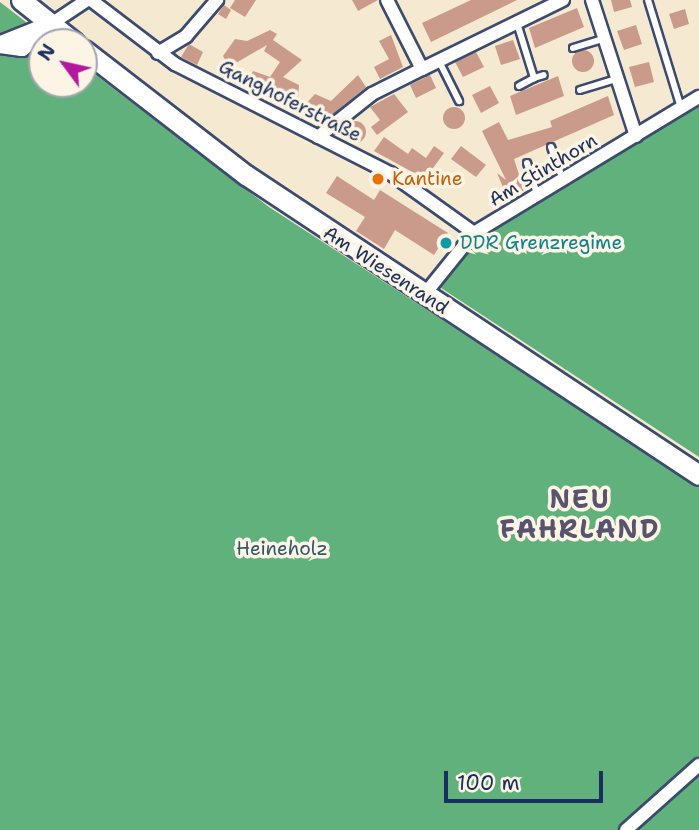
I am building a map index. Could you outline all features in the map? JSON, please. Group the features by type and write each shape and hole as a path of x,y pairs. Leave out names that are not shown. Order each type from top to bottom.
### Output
{"main road":[{"path":"21,0 56,28"},
{"name":"Am Wiesenrand","path":"98,61 246,175 699,475"}],"street":[{"name":"Ganghoferstraße","path":"51,24 89,0 112,10 158,53 390,173 474,233"},
{"path":"158,53 194,29 217,0"},
{"path":"387,0 422,69"},
{"path":"318,136 372,94 563,0"},
{"path":"592,0 636,136"},
{"name":"Am Stinthorn","path":"424,295 474,233 699,97"},
{"path":"626,830 699,765"}],"lane":[{"path":"648,0 681,110"},
{"path":"517,21 534,78"},
{"path":"573,48 605,38"},
{"path":"439,61 459,101"},
{"path":"519,86 544,75"},
{"path":"580,90 617,79"},
{"path":"551,147 563,180"},
{"path":"527,163 538,196"}],"green space":[{"name":"Heineholz","path":"0,2 34,28 28,28 28,98 98,98 98,77 269,207 699,487 699,830 0,830"},
{"path":"699,103 699,457 438,286 483,233"}],"building":[{"path":"235,0 256,0 245,17 230,8"},
{"path":"352,0 378,0 358,11"},
{"path":"471,0 517,0 431,42 422,23"},
{"path":"611,0 630,0 632,7 614,12"},
{"path":"224,5 231,10 226,19 218,14"},
{"path":"577,8 584,27 535,48 529,28"},
{"path":"685,9 689,24 674,29 669,14"},
{"path":"636,25 642,44 624,50 617,31"},
{"path":"270,30 277,34 273,40 302,60 283,77 299,85 297,111 246,85 253,71 270,77 280,62 264,51 267,45 229,67 223,56 235,39 247,41"},
{"path":"391,35 403,67 380,79 374,67 389,59 379,41"},
{"path":"513,40 520,59 501,65 495,46"},
{"path":"189,44 203,52 197,65 181,57"},
{"path":"583,50 591,53 594,61 591,69 583,72 575,69 572,61 575,53"},
{"path":"476,52 484,67 463,77 455,62"},
{"path":"649,62 654,82 635,87 629,67"},
{"path":"358,75 366,87 321,124 303,107 315,94 331,101"},
{"path":"430,75 436,88 416,98 410,85"},
{"path":"558,76 564,96 516,115 510,96"},
{"path":"490,86 499,103 481,113 472,95"},
{"path":"394,94 408,112 377,135 371,127 380,120 370,107"},
{"path":"608,96 614,115 514,159 524,190 508,199 497,173 506,180 482,131 499,122 508,140 552,127 550,121"},
{"path":"454,107 462,110 465,118 462,126 454,129 446,126 443,118 446,110"},
{"path":"355,121 363,124 366,132 363,140 355,143 347,140 344,132 347,124"},
{"path":"384,137 408,154 412,148 426,158 434,146 444,153 425,179 374,151"},
{"path":"461,146 486,165 476,177 451,159"},
{"path":"337,176 374,200 380,190 448,233 434,255 395,230 384,249 356,231 365,217 326,193"}],"place":[{"name":"Kantine","path":"378,179"},
{"name":"DDR Grenzregime","path":"446,243"}],"district":[{"name":"NEU FAHRLAND","path":"580,514"}]}
